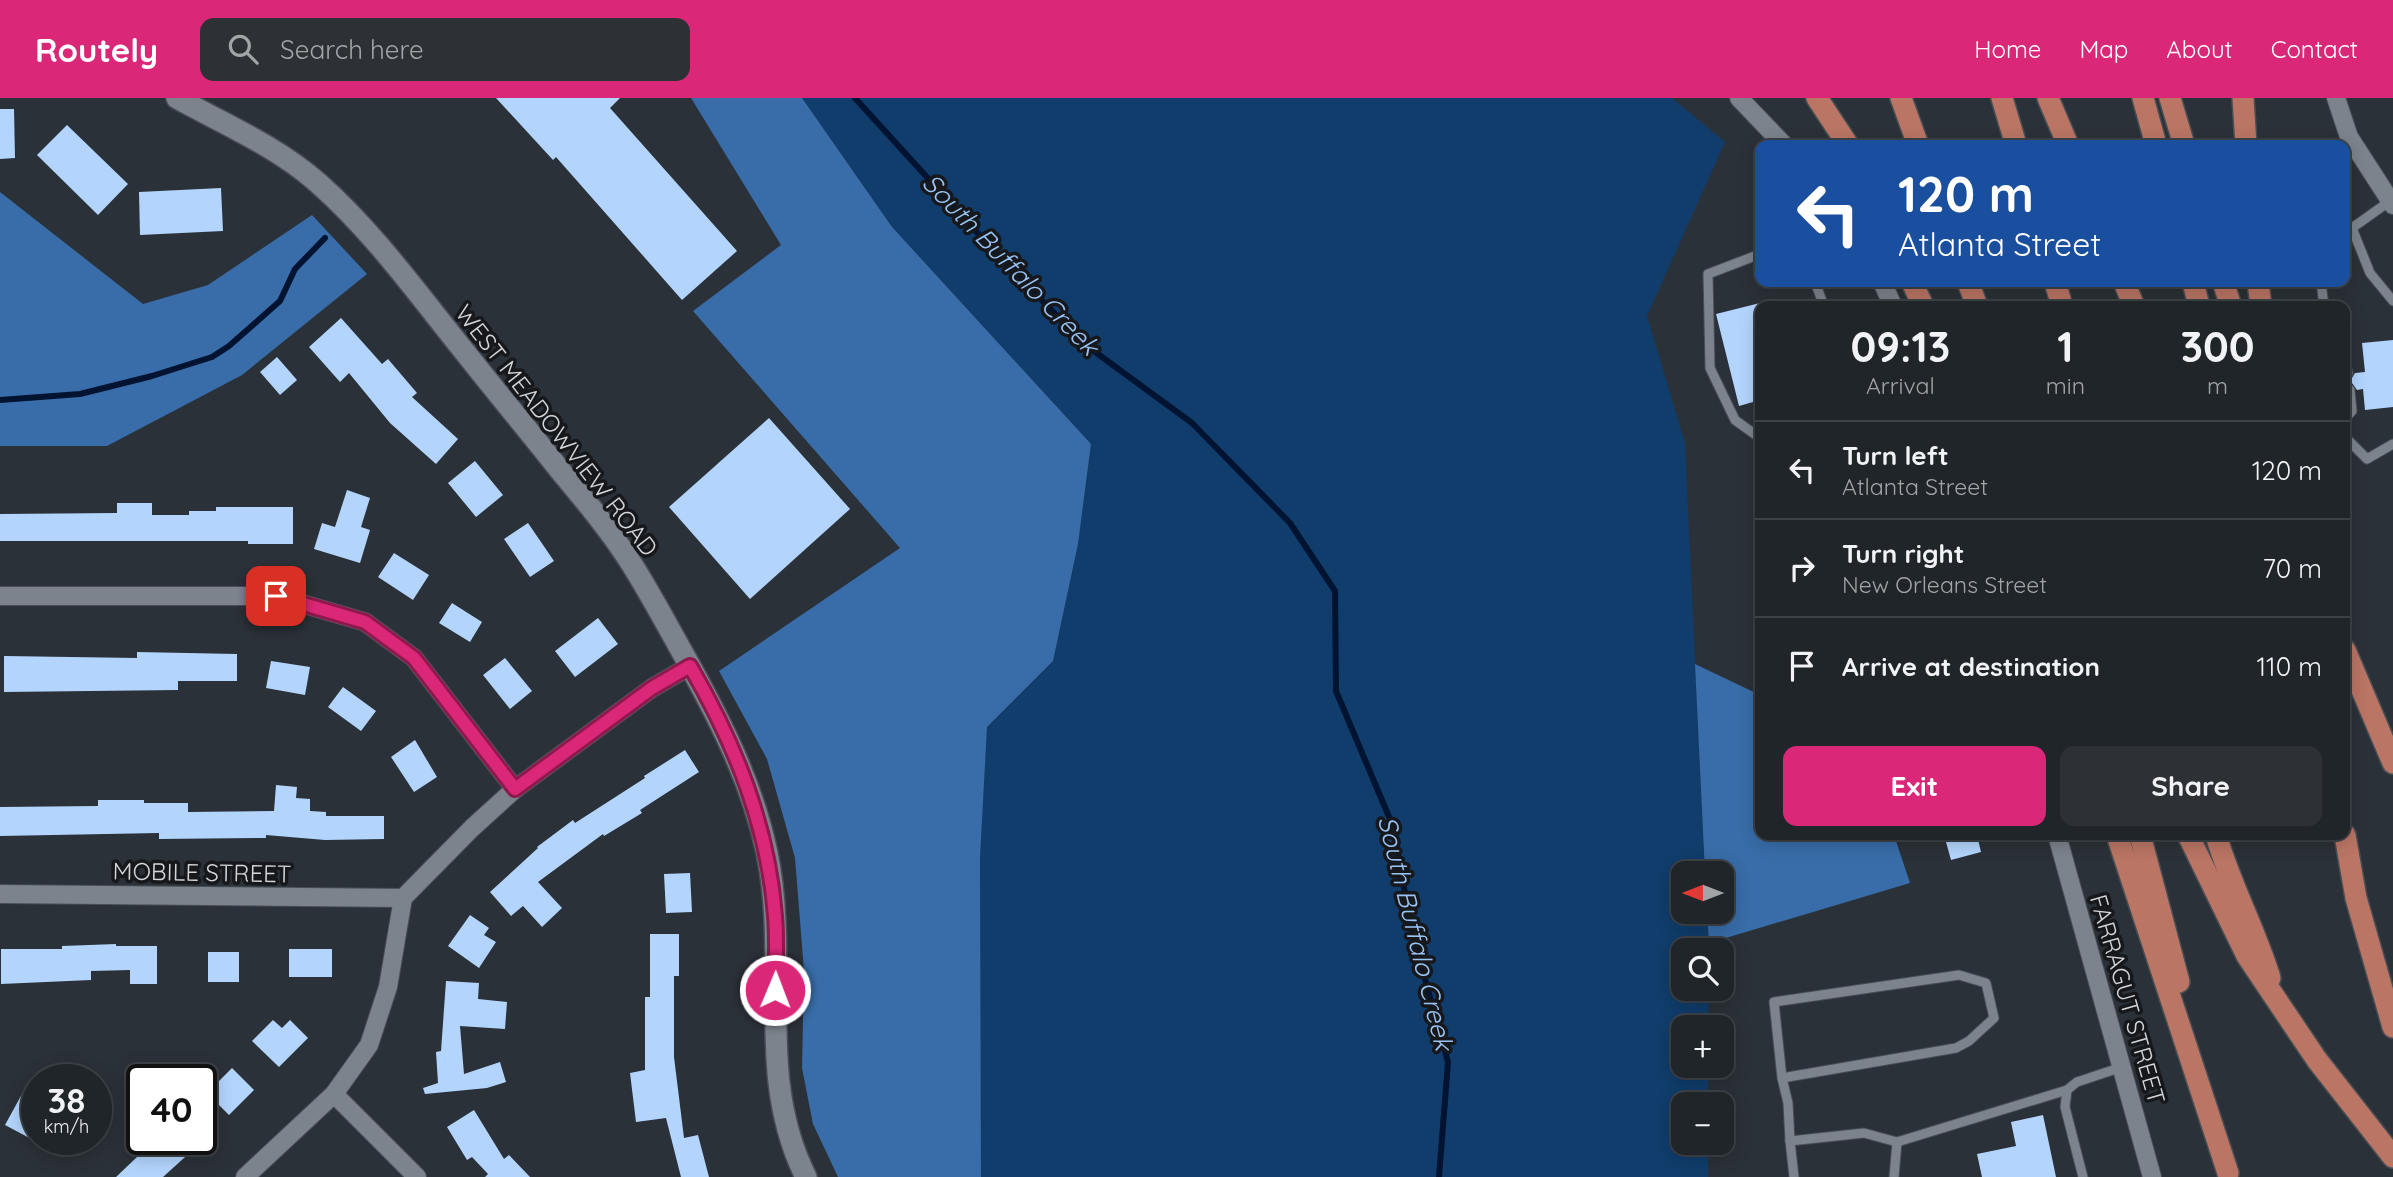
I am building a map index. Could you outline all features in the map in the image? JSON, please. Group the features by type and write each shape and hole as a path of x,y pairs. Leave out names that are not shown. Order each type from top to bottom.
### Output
{"highway":[{"path":"1817,98 1845,140"},
{"path":"1901,98 1916,140"},
{"path":"2002,98 2015,140"},
{"path":"2048,98 2066,140"},
{"path":"2143,98 2155,140"},
{"path":"2170,98 2183,140"},
{"path":"2243,98 2246,140"},
{"path":"2350,662 2393,763"},
{"path":"2119,840 2228,1175"},
{"path":"2141,840 2228,1175"},
{"path":"2190,840 2247,956 2317,1059 2393,1157"},
{"path":"2217,840 2261,948 2277,1000"},
{"path":"2331,840 2356,898"},
{"path":"2346,840 2356,898 2393,1027"}],"street":[{"name":"WEST MEADOWVIEW ROAD","path":"177,98 220,119 297,167 340,204 369,235 596,514 630,561 715,709 740,765 756,812 767,853 775,916 775,1057 779,1094 798,1162 806,1177"},
{"path":"1739,98 1779,140"},
{"path":"2336,98 2349,137 2388,194"},
{"path":"0,596 276,596 365,622 414,658 515,789"},
{"path":"246,1177 334,1094 369,1045 388,987 403,898 471,828 515,789 652,688 690,666"},
{"name":"FARRAGUT STREET","path":"2058,840 2152,1177"},
{"name":"MOBILE STREET","path":"0,894 403,898"},
{"path":"334,1094 417,1177"}],"lane":[{"path":"2350,229 2388,194"},
{"path":"2350,232 2370,274 2393,301"},
{"path":"1755,256 1708,274 1710,368 1735,420 1755,434"},
{"path":"2350,390 2350,413"},
{"path":"2350,442 2367,459 2393,444"},
{"path":"1782,1078 1956,1048 1969,1041 1994,1018 1986,983 1959,975 1774,1002 1782,1078 1788,1103 1794,1177"},
{"path":"1790,1141 1864,1133 1897,1142 2067,1090 2077,1082 2122,1068"},
{"path":"2067,1090 2065,1107 2083,1177"},
{"path":"1894,1177 1897,1142"}],"shaded area":[{"path":"691,98 802,98 892,227 1091,444 1078,544 1053,661 987,727 980,858 981,1177 838,1177 813,1124 802,1068 804,971 795,858 767,759 719,671 900,548 693,311 781,245"},
{"path":"802,98 1672,98 1725,142 1647,316 1685,443 1704,861 1671,861 1671,924 1708,924 1708,938 1671,938 1671,1001 1709,1001 1708,1015 1671,1015 1671,1078 1708,1078 1708,1092 1671,1092 1671,1155 1708,1155 1708,1177 981,1177 980,858 987,727 1053,661 1078,544 1091,444 892,227"},
{"path":"0,192 143,304 208,285 312,215 367,274 242,375 107,446 0,446"},
{"path":"1695,664 1755,693 1755,840 1896,840 1910,883 1726,938 1709,938 1708,924 1734,924 1734,861 1704,861"}],"building":[{"path":"496,98 620,98 610,108 737,251 682,300 556,157 553,160"},
{"path":"0,109 14,109 15,158 0,159"},
{"path":"67,125 128,184 98,215 37,155"},
{"path":"221,188 223,231 140,235 139,192"},
{"path":"1755,304 1755,401 1739,406 1716,314"},
{"path":"341,318 382,364 388,359 417,393 412,397 458,439 436,464 390,423 349,373 340,382 309,347"},
{"path":"2393,340 2393,407 2365,410 2363,389 2357,390 2350,384 2350,378 2355,373 2365,372 2362,343"},
{"path":"277,357 297,380 280,395 260,372"},
{"path":"769,418 850,509 750,599 669,507"},
{"path":"475,461 503,495 476,517 448,483"},
{"path":"347,490 370,498 361,527 370,530 360,563 314,549 322,523 335,527"},
{"path":"117,503 152,503 152,515 189,515 189,511 216,511 216,507 293,507 293,544 248,544 248,541 0,541 0,514 117,513"},
{"path":"528,523 554,561 530,577 504,539"},
{"path":"394,553 429,575 413,600 378,577"},
{"path":"452,603 482,622 470,642 439,623"},
{"path":"598,618 618,644 575,677 555,651"},
{"path":"137,652 237,654 237,681 178,681 178,690 4,692 4,656 137,658"},
{"path":"505,658 532,691 510,709 483,675"},
{"path":"271,661 310,667 305,695 266,688"},
{"path":"343,687 376,711 361,731 328,707"},
{"path":"415,740 437,777 414,792 391,757"},
{"path":"685,750 699,772 640,810 642,813 604,836 603,834 538,882 562,908 542,927 523,906 511,916 490,892 537,847 573,820 575,823"},
{"path":"276,785 297,787 296,798 310,799 310,811 326,812 326,816 384,816 384,839 325,840 266,835 266,838 159,839 159,833 0,836 0,807 98,806 98,800 144,800 144,803 188,803 188,812 274,811"},
{"path":"1945,840 1978,840 1981,852 1951,860"},
{"path":"690,873 692,912 666,913 664,874"},
{"path":"470,915 489,928 484,935 496,942 479,968 448,946"},
{"path":"650,934 679,934 679,976 674,976 674,1057 684,1138 698,1135 709,1177 681,1177 666,1118 636,1122 630,1073 645,1070 645,997 650,997"},
{"path":"62,946 157,946 157,984 130,984 130,970 91,971 91,980 1,984 1,949 62,949"},
{"path":"289,949 332,949 332,977 289,977"},
{"path":"208,952 239,952 239,982 208,982"},
{"path":"446,981 479,983 478,999 507,1002 505,1029 460,1026 464,1074 500,1062 506,1082 487,1088 425,1094 423,1088 438,1083 436,1052 441,1051"},
{"path":"273,1020 282,1028 290,1020 308,1038 279,1067 252,1041"},
{"path":"232,1068 254,1090 229,1115 217,1103 217,1083"},
{"path":"21,1096 21,1134 5,1125"},
{"path":"474,1110 504,1159 509,1155 530,1177 485,1177 488,1174 472,1157 467,1160 447,1127"},
{"path":"2043,1115 2056,1177 1982,1177 1977,1154 2016,1146 2011,1122"},
{"path":"139,1155 187,1155 163,1177 116,1177"}],"waterway":[{"name":"South Buffalo Creek","path":"855,98 1003,261 1087,346 1192,423 1290,523 1335,591 1336,691 1392,824 1413,936 1448,1062 1439,1177"},
{"path":"0,400 80,394 152,376 212,357 229,346 280,301 295,269 325,238"}],"route":[{"path":"276,596 365,622 414,658 515,789 652,688 690,666 715,709 744,776 767,853 775,916 775,990"}]}
